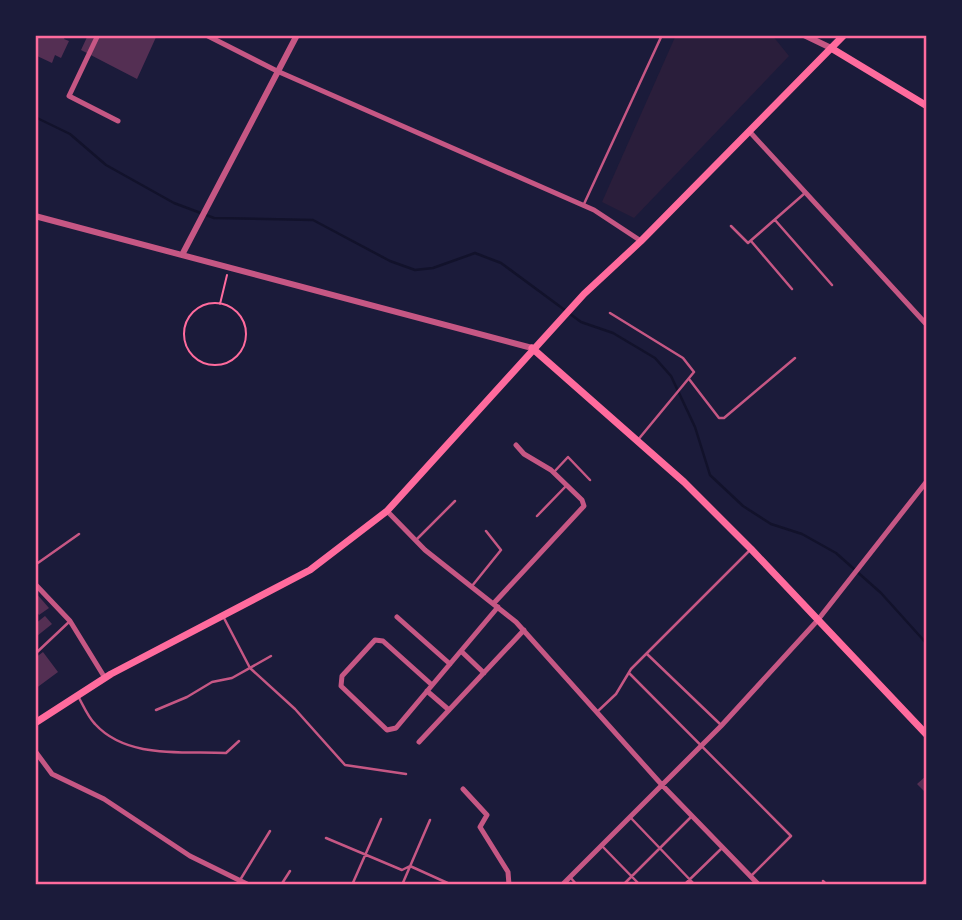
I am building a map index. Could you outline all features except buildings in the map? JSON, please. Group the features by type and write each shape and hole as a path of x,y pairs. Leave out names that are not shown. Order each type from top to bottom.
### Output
{"main road":[{"path":"35,723 105,678 310,570 387,511 532,348 844,35"},
{"path":"831,48 927,106"},
{"path":"532,348 637,440 751,549 927,735"}],"street":[{"path":"98,35 69,96 118,121"},
{"path":"206,35 277,71 583,205 641,241"},
{"path":"182,255 297,35"},
{"path":"804,35 831,48"},
{"path":"749,131 927,325"},
{"path":"35,216 532,348"},
{"path":"449,710 430,688 383,641 375,640 342,676 341,686 387,730 396,728 430,688 461,651 496,605 584,506 582,500 554,472 524,454 516,445"},
{"path":"562,885 721,726 817,621 927,481"},
{"path":"387,511 415,540 524,630 662,785 758,885"},
{"path":"35,584 70,621 105,678"},
{"path":"397,617 450,664"},
{"path":"419,741 524,630"},
{"path":"461,651 484,673"},
{"path":"35,751 52,774 104,799 190,856 239,883 250,885"},
{"path":"463,789 487,816 480,827 508,872 509,885"},
{"path":"922,885 927,880"}],"lane":[{"path":"583,205 662,35"},
{"path":"731,226 743,241 748,243 805,193"},
{"path":"775,220 832,285"},
{"path":"751,241 792,289"},
{"path":"610,313 682,358 694,372 637,440"},
{"path":"688,381 719,418 724,418 795,358"},
{"path":"554,472 568,457 590,480"},
{"path":"537,516 567,485"},
{"path":"415,540 455,501"},
{"path":"472,586 501,550 486,531"},
{"path":"35,565 79,534"},
{"path":"597,712 647,653 751,549"},
{"path":"223,615 250,668 295,709 345,765 406,774"},
{"path":"35,654 70,621"},
{"path":"647,653 721,726"},
{"path":"156,710 187,697 212,682 232,678 271,656"},
{"path":"629,673 791,836 751,877"},
{"path":"77,696 93,723 108,736 133,749 226,753 239,741"},
{"path":"623,885 692,816"},
{"path":"630,817 695,885"},
{"path":"352,885 381,819"},
{"path":"402,885 430,820"},
{"path":"239,883 270,831"},
{"path":"326,838 402,870 411,866 452,885"},
{"path":"602,845 640,885"},
{"path":"684,885 722,848"},
{"path":"281,885 290,870"},
{"path":"570,877 577,885"},
{"path":"823,881 827,885"}],"path":[{"path":"220,304 228,267"},
{"path":"220,304 236,311 242,318 246,339 236,358 227,363 206,364 189,352 183,333 185,323 198,307 220,304"}],"shaded area":[{"path":"676,35 772,35 789,56 634,218 602,202"}],"waterway":[{"path":"35,117 70,134 106,165 174,203 214,218 313,220 390,261 415,270 433,268 475,253 501,263 581,322 613,333 655,358 671,376 695,427 710,475 743,506 771,524 802,534 836,553 881,593 927,644"}]}
